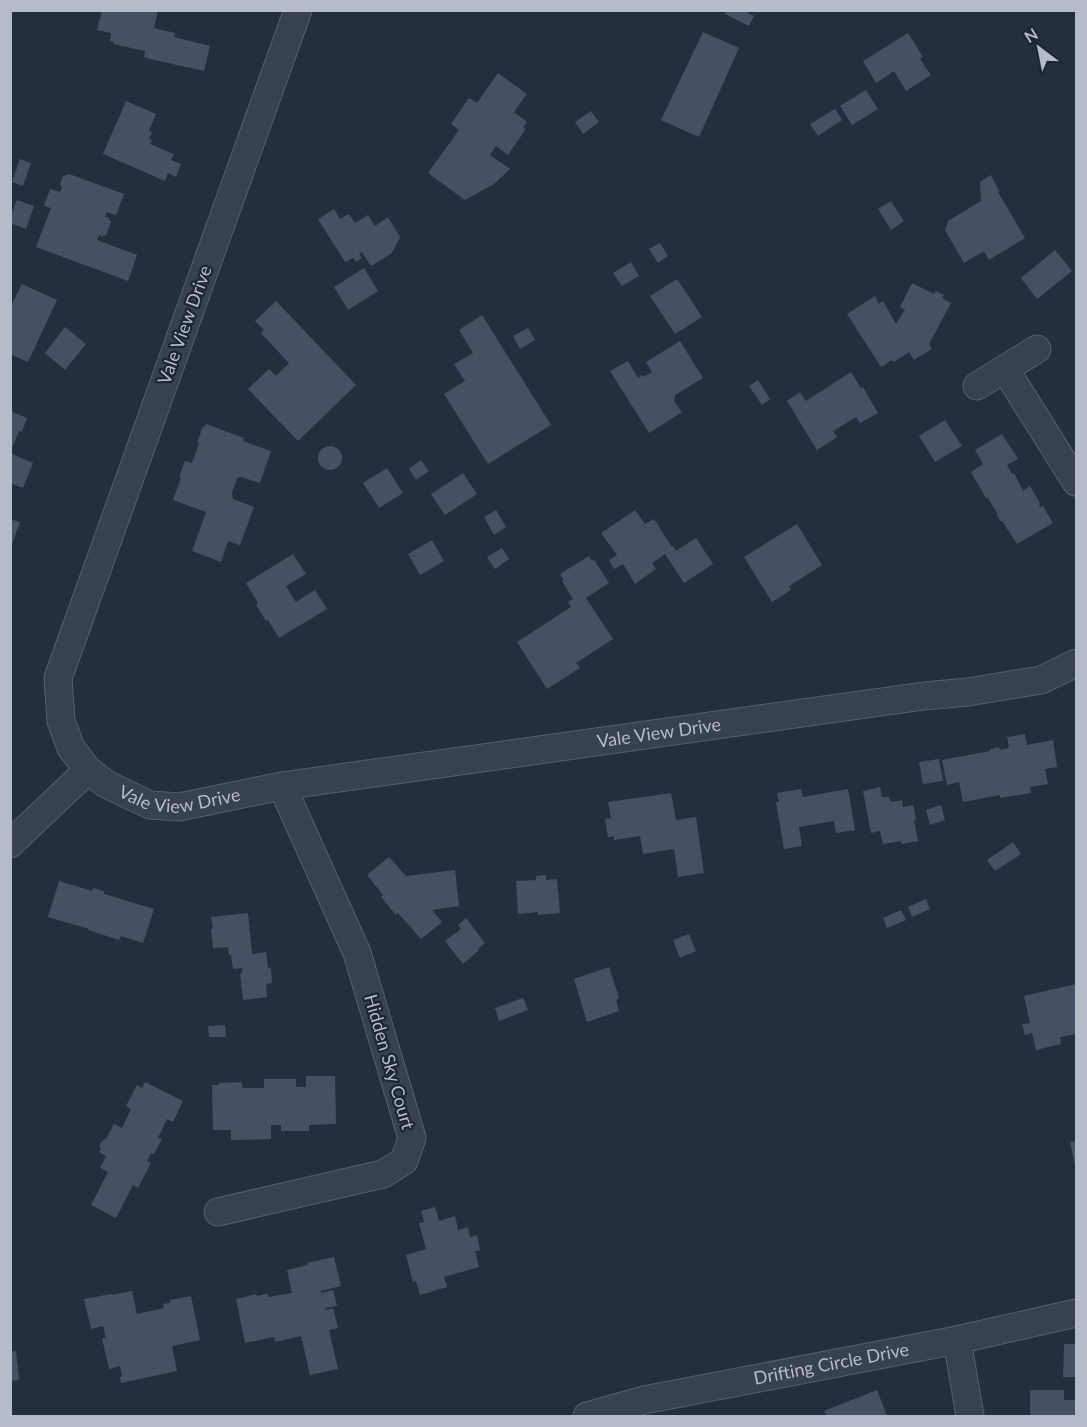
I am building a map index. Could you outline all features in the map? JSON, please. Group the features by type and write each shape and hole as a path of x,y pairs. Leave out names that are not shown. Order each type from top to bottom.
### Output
{"street":[{"name":"Vale View Drive","path":"298,10 58,678 61,721 71,748 88,770 106,784 150,805 179,807 282,786 924,696 968,692 1041,680 1075,668"},
{"path":"977,386 1037,349"},
{"path":"1005,369 1077,482"},
{"path":"10,844 88,770"},
{"name":"Hidden Sky Court","path":"218,1212 383,1174 405,1161 412,1138 357,953 282,786"},
{"name":"Drifting Circle Drive","path":"590,1416 644,1400 957,1340 1077,1313"},
{"path":"957,1340 970,1416"}],"building":[{"path":"102,10 158,10 154,28 175,33 174,37 210,46 204,71 150,59 144,57 145,51 113,44 114,42 110,41 111,33 97,30"},
{"path":"727,10 743,10 754,16 749,26 725,14"},
{"path":"703,32 739,48 699,137 661,120"},
{"path":"908,33 923,57 920,59 931,75 906,91 894,71 876,83 863,61"},
{"path":"498,73 527,94 514,112 527,122 523,128 526,129 508,155 496,146 490,155 510,169 494,184 465,200 428,173 459,130 451,124 469,98 477,103"},
{"path":"866,90 878,109 852,125 840,106"},
{"path":"126,101 156,114 149,131 152,132 149,139 152,140 150,144 174,154 171,160 181,164 176,177 168,173 165,181 103,154"},
{"path":"835,109 842,120 818,136 810,124"},
{"path":"591,111 599,122 583,134 575,122"},
{"path":"20,159 31,163 23,186 12,182"},
{"path":"69,174 124,194 116,215 107,212 105,217 111,221 106,236 99,235 97,240 137,255 128,281 36,247 51,208 44,206 50,189 60,192 63,176"},
{"path":"991,175 998,192 1025,238 989,260 984,251 964,263 945,230 948,221 981,201 980,182"},
{"path":"17,200 34,206 26,229 10,223"},
{"path":"891,201 904,221 891,230 878,209"},
{"path":"334,209 340,219 349,214 355,223 368,215 375,226 388,217 400,237 392,253 371,266 362,252 359,254 362,258 356,262 353,258 345,262 318,219"},
{"path":"660,243 668,256 658,263 649,249"},
{"path":"1055,250 1072,271 1037,299 1021,278"},
{"path":"631,262 639,276 622,286 613,273"},
{"path":"364,268 378,291 348,310 334,287"},
{"path":"677,279 702,317 675,334 650,296"},
{"path":"912,283 934,294 936,291 944,295 942,298 951,303 929,344 932,349 914,360 909,352 881,367 847,314 875,296 879,304 883,301 896,324 905,310 900,307"},
{"path":"22,284 57,300 28,362 10,354 10,308"},
{"path":"276,301 356,385 298,441 248,389 269,369 276,376 289,363 261,333 264,330 255,321"},
{"path":"482,315 551,425 488,464 444,394 465,381 454,364 473,353 459,330"},
{"path":"65,327 86,344 65,370 45,353"},
{"path":"528,328 535,340 520,349 513,336"},
{"path":"680,341 703,378 675,395 674,401 682,412 649,433 610,371 628,361 638,378 642,375 643,377 652,372 646,362"},
{"path":"851,372 878,413 860,423 856,417 833,431 837,437 817,450 787,401 800,392 806,401"},
{"path":"758,380 770,399 762,405 749,386"},
{"path":"10,411 27,418 11,450"},
{"path":"945,420 962,446 935,462 919,436"},
{"path":"206,424 271,451 260,483 241,477 237,478 232,493 233,499 254,507 240,545 228,541 221,562 192,551 206,512 173,500 185,461 192,463 203,426 205,427"},
{"path":"1002,434 1018,459 1007,465 1012,474 1014,473 1023,491 1030,486 1040,507 1043,506 1053,523 1017,544 1000,521 971,472 983,464 975,450"},
{"path":"330,446 335,447 341,453 341,463 335,469 330,470 325,469 319,463 318,458 319,453 325,447"},
{"path":"10,453 33,463 23,488 10,483"},
{"path":"421,460 429,471 416,480 409,469"},
{"path":"387,468 403,493 379,508 363,483"},
{"path":"463,473 477,494 445,515 431,494"},
{"path":"496,510 506,527 494,535 484,517"},
{"path":"635,510 645,524 654,519 676,551 696,538 713,564 684,583 665,554 652,563 656,569 635,584 623,564 614,569 609,560 617,555 601,533"},
{"path":"10,519 20,522 11,547 10,547"},
{"path":"797,524 822,565 789,586 791,590 772,602 744,557"},
{"path":"432,540 444,561 420,575 408,554"},
{"path":"502,548 509,559 495,569 487,557"},
{"path":"293,554 306,574 286,586 296,602 315,590 327,609 279,638 256,605 258,603 246,583"},
{"path":"589,556 609,583 586,598 613,639 576,663 580,668 547,689 517,642 571,607 568,602 573,599 560,574"},
{"path":"1025,734 1027,745 1053,740 1057,767 1045,769 1048,784 1030,787 1031,793 1000,798 1000,795 963,802 959,782 947,785 942,760 990,751 990,749 999,747 1000,750 1009,748 1007,737"},
{"path":"939,759 943,781 923,784 919,762"},
{"path":"880,787 882,797 888,797 891,802 902,800 903,807 913,805 918,841 883,844 880,831 871,833 863,791"},
{"path":"801,789 803,797 848,789 855,830 836,833 834,821 799,827 802,846 784,849 776,802 779,802 777,793"},
{"path":"671,793 676,820 696,817 704,873 678,877 674,849 643,854 640,836 614,840 614,836 608,837 605,819 611,818 608,802"},
{"path":"941,805 945,820 930,825 926,810"},
{"path":"1013,842 1021,854 995,871 987,860"},
{"path":"389,857 406,876 455,870 459,906 432,910 442,922 421,939 398,913 396,915 367,875"},
{"path":"546,875 546,880 557,879 560,913 518,914 516,881 536,880 536,876"},
{"path":"59,881 92,891 93,888 104,891 104,894 154,909 143,943 121,936 119,940 48,917"},
{"path":"926,899 930,909 912,917 908,907"},
{"path":"901,910 906,920 887,928 883,918"},
{"path":"248,913 252,954 266,952 268,968 271,968 272,983 266,984 267,997 243,1000 240,973 242,973 242,968 233,969 228,947 213,948 211,917"},
{"path":"466,918 485,943 463,964 445,941 461,929 458,925"},
{"path":"689,934 696,951 680,958 673,940"},
{"path":"609,967 619,998 616,1000 619,1011 587,1022 574,979"},
{"path":"1076,984 1076,1034 1060,1037 1061,1044 1036,1050 1032,1033 1025,1035 1022,1024 1030,1023 1024,996"},
{"path":"523,998 528,1010 499,1021 495,1008"},
{"path":"225,1025 226,1037 209,1037 208,1026"},
{"path":"306,1076 335,1076 336,1124 309,1125 309,1131 281,1131 281,1125 271,1125 271,1139 231,1140 231,1130 213,1130 212,1085 242,1082 242,1088 264,1088 264,1079 296,1079 296,1087 306,1087"},
{"path":"145,1082 183,1101 173,1122 167,1119 158,1138 162,1139 154,1154 151,1153 147,1161 151,1163 138,1188 133,1185 116,1218 91,1205 108,1172 100,1168 106,1156 99,1152 101,1149 99,1146 106,1139 114,1124 122,1128 131,1109 126,1106 137,1085 142,1088"},
{"path":"1076,1141 1076,1170 1070,1142"},
{"path":"435,1207 439,1221 455,1216 458,1230 468,1227 470,1237 477,1235 480,1250 475,1251 479,1267 444,1277 447,1287 420,1295 416,1281 413,1282 406,1255 426,1249 419,1223 424,1222 421,1211"},
{"path":"334,1257 341,1286 321,1291 321,1293 333,1290 337,1306 325,1308 326,1310 333,1308 338,1328 329,1330 338,1369 310,1375 301,1336 275,1342 274,1337 245,1343 236,1299 256,1294 257,1296 267,1294 269,1297 292,1293 287,1270"},
{"path":"132,1291 137,1314 164,1308 163,1304 170,1303 170,1300 191,1296 200,1340 172,1346 177,1371 121,1383 120,1366 109,1369 102,1338 106,1338 103,1326 91,1329 84,1299"},
{"path":"1064,1344 1076,1344 1076,1377 1063,1377"},
{"path":"16,1351 19,1380 10,1381 10,1352"},
{"path":"877,1390 887,1416 827,1416 824,1411"},
{"path":"1030,1390 1064,1390 1064,1400 1076,1400 1076,1416 1030,1416"}]}
